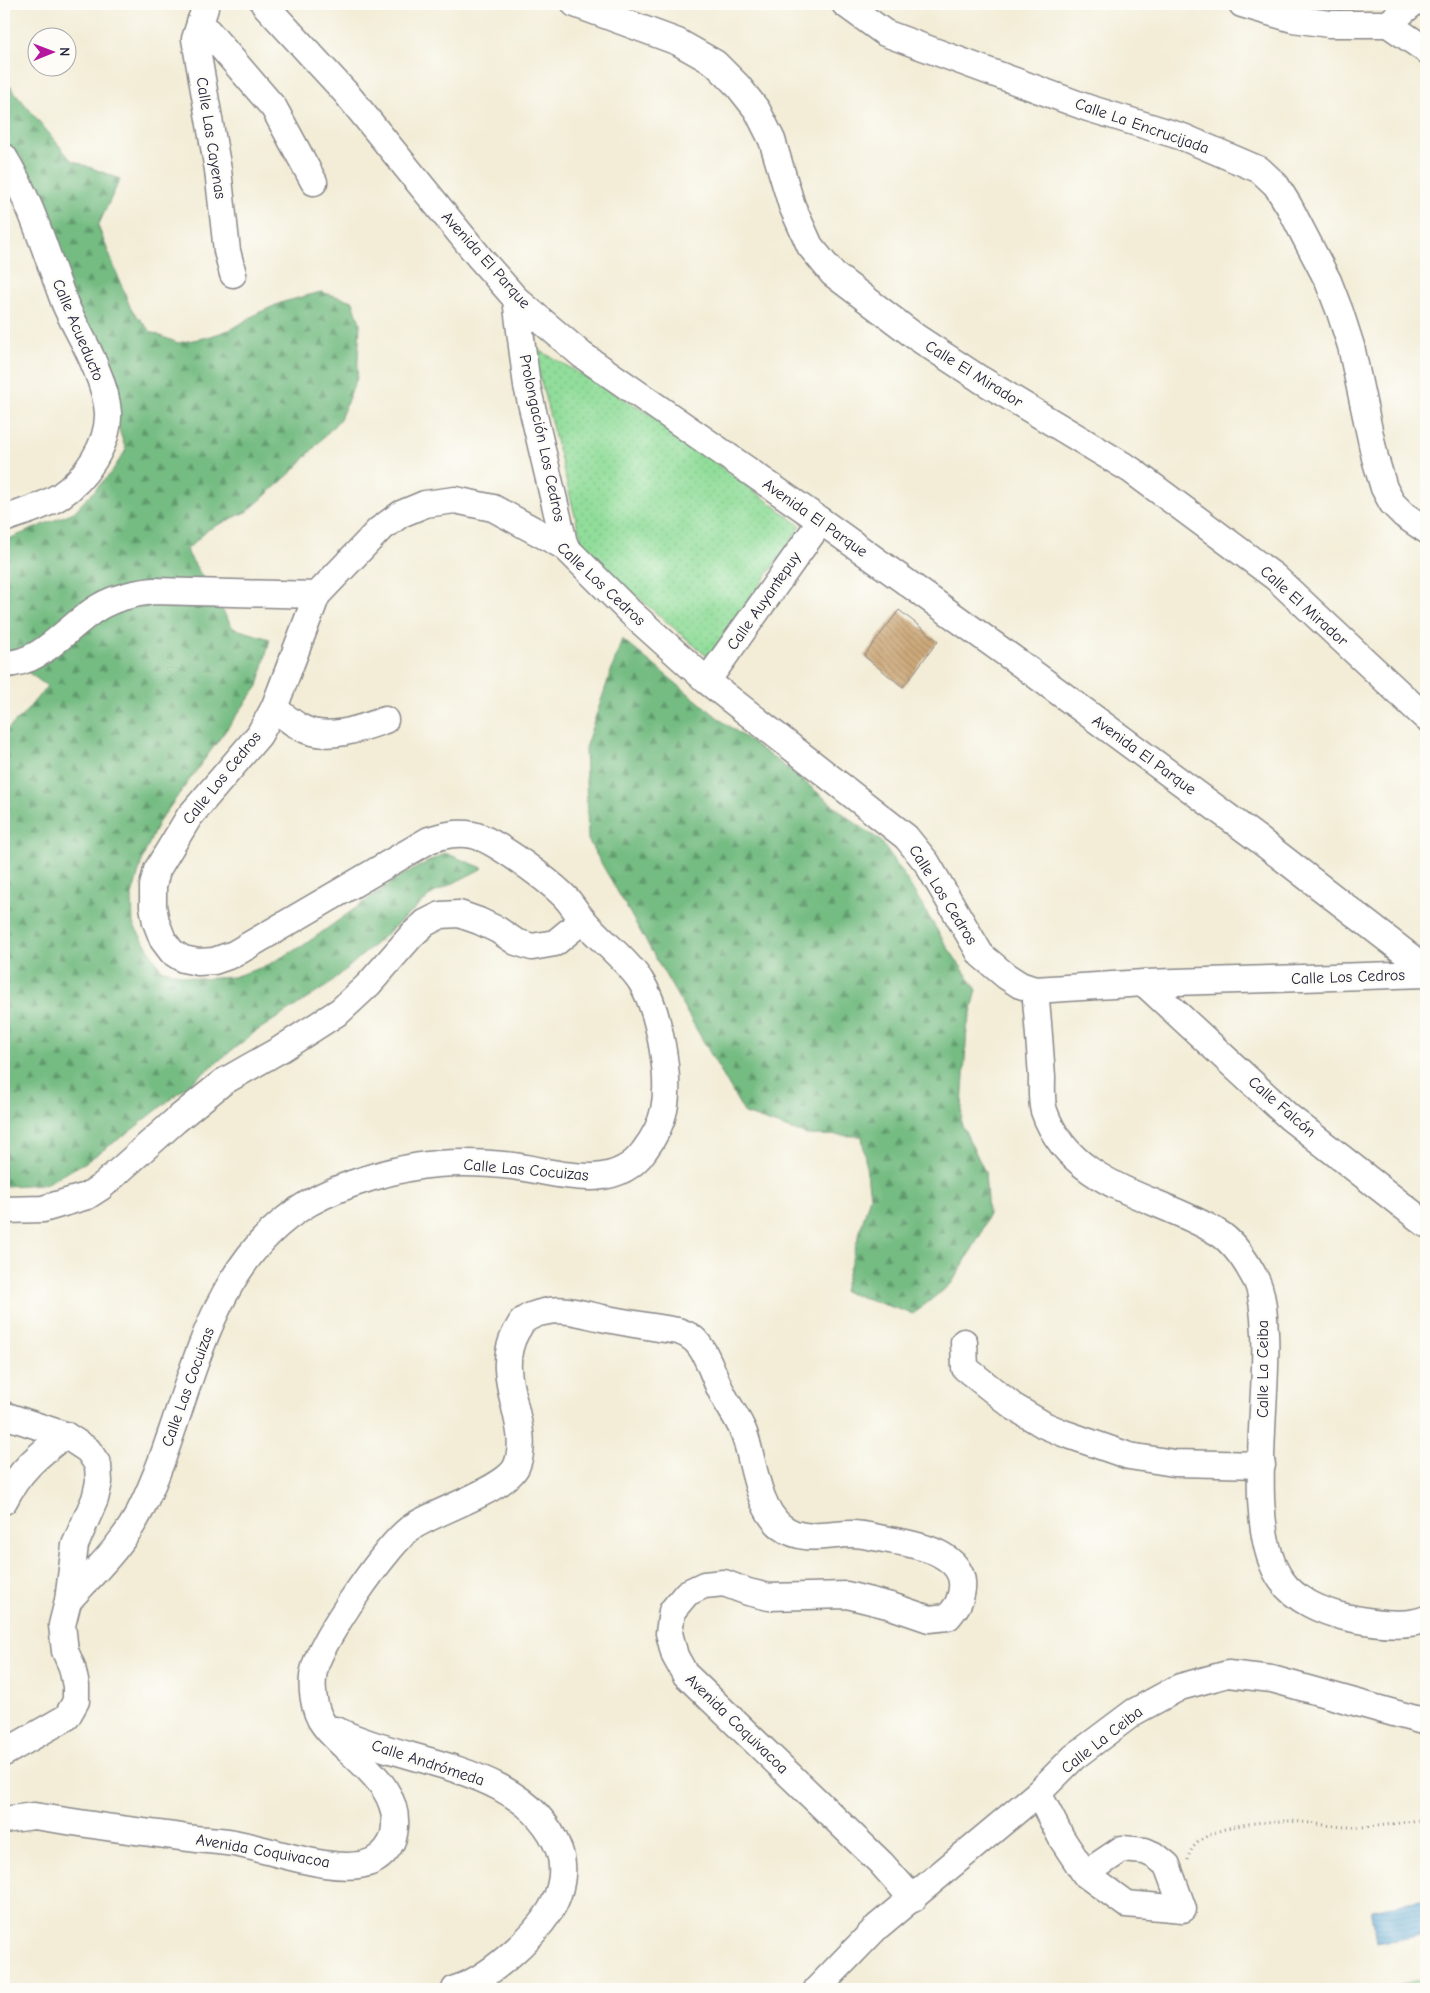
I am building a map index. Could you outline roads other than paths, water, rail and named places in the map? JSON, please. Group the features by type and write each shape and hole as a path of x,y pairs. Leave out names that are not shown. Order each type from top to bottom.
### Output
{"street":[{"name":"Avenida El Parque","path":"264,4 346,92 516,300 582,356 820,521 1022,665 1258,839 1426,969"},
{"name":"Calle El Mirador","path":"575,4 678,42 714,63 738,86 757,110 772,140 792,206 810,246 833,274 916,338 1131,470 1274,577 1426,718"},
{"name":"Calle La Encrucijada","path":"845,4 885,33 1088,108 1183,137 1260,170 1276,185 1289,206 1331,289 1351,346 1375,458 1384,488 1392,503 1426,530"},
{"path":"1242,4 1302,20 1330,24 1388,24 1426,50"},
{"path":"1388,24 1412,4"},
{"path":"202,13 274,108 314,182"},
{"name":"Calle Las Cayenas","path":"202,13 194,39 218,170 227,251 233,274"},
{"name":"Calle Acueducto","path":"4,157 18,180 39,229 67,309 96,366 105,396 108,415 93,464 78,482 59,497 4,519"},
{"name":"Prolongación Los Cedros","path":"516,300 527,386 565,547"},
{"name":"Calle Los Cedros","path":"583,920 567,899 544,878 487,840 475,835 460,833 444,834 412,848 234,954 214,961 198,962 184,959 172,952 162,940 152,906 153,886 157,870 189,817 259,735 274,708 317,595 379,530 401,514 425,504 455,500 493,508 546,535 565,547 629,611 707,681 906,837 927,864 981,955 1020,986 1035,990 1144,983 1426,974"},
{"name":"Calle Auyantepuy","path":"707,681 820,521"},
{"path":"4,664 11,664 43,652 99,607 130,594 154,591 317,595"},
{"path":"274,708 306,730 323,734 342,732 385,720"},
{"path":"4,1210 44,1209 87,1196 223,1082 281,1049 340,1011 425,923 441,915 459,914 479,920 516,942 532,947 555,943 583,920"},
{"name":"Calle Las Cocuizas","path":"68,1601 119,1543 138,1515 152,1487 204,1341 222,1297 243,1264 272,1229 309,1203 348,1185 434,1164 476,1163 509,1166 586,1178 612,1175 631,1165 643,1152 656,1132 664,1110 664,1051 658,1024 642,983 620,955 583,920"},
{"name":"Calle Falcón","path":"1144,983 1289,1116 1426,1224"},
{"name":"Calle La Ceiba","path":"1035,990 1044,1110 1060,1143 1079,1163 1114,1185 1186,1216 1218,1233 1242,1254 1257,1281 1264,1315 1266,1346 1261,1507 1266,1548 1282,1582 1300,1598 1328,1613 1358,1620 1391,1623 1426,1619"},
{"name":"Avenida Coquivacoa","path":"4,1820 34,1816 237,1844 317,1862 358,1865 374,1860 387,1849 393,1839 396,1825 392,1804 372,1771 322,1723 315,1704 315,1667 335,1627 376,1568 410,1528 504,1481 517,1467 520,1448 519,1427 512,1403 508,1361 510,1343 522,1322 544,1312 565,1310 678,1331 690,1335 701,1347 722,1394 734,1412 744,1434 766,1504 782,1527 800,1536 825,1537 852,1534 932,1550 952,1562 963,1580 959,1602 948,1617 930,1619 891,1606 847,1595 769,1597 724,1583 704,1585 687,1593 672,1611 669,1633 675,1656 685,1674 881,1864 913,1898"},
{"path":"964,1342 965,1368 1014,1407 1063,1433 1129,1456 1202,1465 1262,1465"},
{"path":"4,1415 65,1435 88,1450 98,1465 99,1482 95,1499 74,1545 68,1601 62,1625 65,1651 72,1666 76,1686 76,1701 68,1717 4,1753"},
{"path":"4,1501 13,1482 38,1454 65,1435"},
{"name":"Calle La Ceiba","path":"817,1989 877,1927 1038,1793 1074,1757 1134,1712 1180,1686 1228,1674 1272,1679 1426,1722"},
{"name":"Calle Andrómeda","path":"322,1723 357,1740 456,1769 512,1794 544,1822 554,1838 562,1857 562,1878 556,1901 542,1923 508,1957 465,1986 455,1989"},
{"path":"1038,1793 1062,1839 1085,1874"}],"water":[{"path":"1426,1899 1426,1935 1377,1943 1371,1909"}]}
